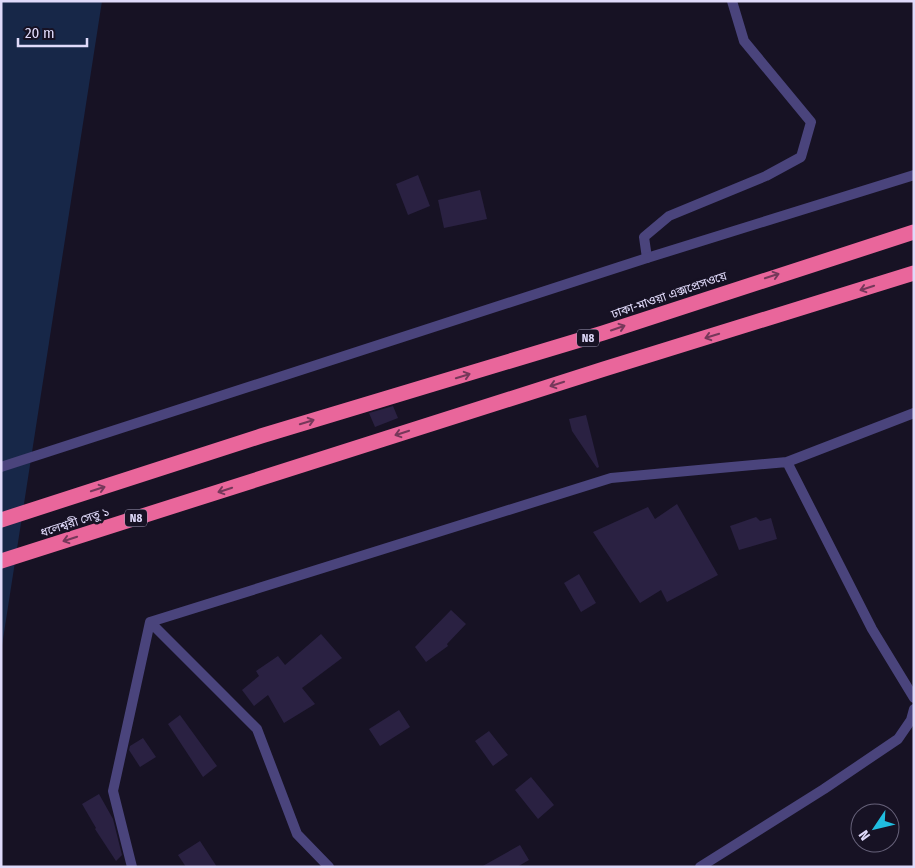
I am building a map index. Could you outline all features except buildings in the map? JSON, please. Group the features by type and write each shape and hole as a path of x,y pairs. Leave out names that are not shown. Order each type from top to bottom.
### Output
{"highway":[{"name":"ঢাকা-মাওয়া এক্সপ্রেসওয়ে","path":"261,436 603,334 914,232"},
{"name":"ধলেশ্বরী সেতু ১","path":"1,561 914,273"},
{"name":"ধলেশ্বরী সেতু ১","path":"1,520 261,436"}],"street":[{"path":"647,258 644,237 669,216 766,176 801,157 811,122 744,41 732,1"},
{"path":"1,467 647,258 914,175"},
{"path":"150,622 611,478 787,462 914,413"},
{"path":"787,462 872,629 914,698"},
{"path":"132,867 113,791 150,622"},
{"path":"150,622 257,729 298,834 329,867"},
{"path":"700,867 824,790 898,740 911,720 914,708"}],"water":[{"path":"1,1 102,1 1,652"}]}
